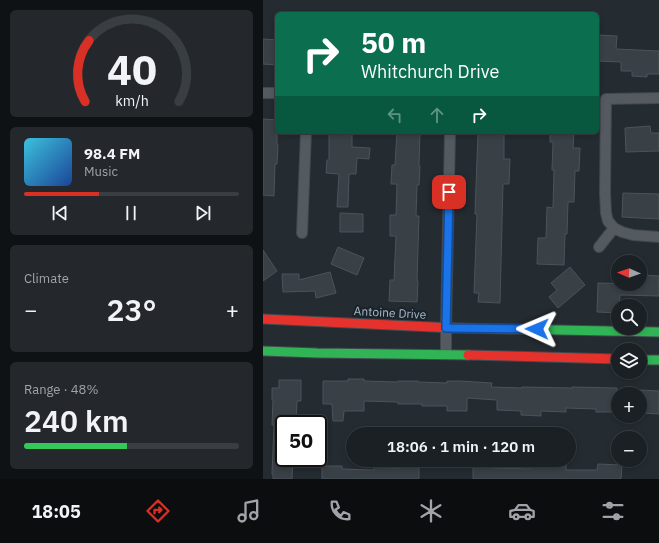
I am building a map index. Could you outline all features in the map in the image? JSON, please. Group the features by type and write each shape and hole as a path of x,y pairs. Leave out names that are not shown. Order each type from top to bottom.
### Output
{"main road":[{"name":"Antoine Drive","path":"263,319 446,328 659,332"},
{"path":"263,351 611,359"},
{"path":"647,360 659,360"}],"street":[{"path":"263,93 275,93"},
{"path":"659,98 606,99 606,213 608,221 613,228 622,232 633,235 659,237"},
{"path":"302,233 306,134"},
{"path":"446,354 450,134"},
{"path":"599,247 613,228"}],"building":[{"path":"599,35 617,36 616,49 659,51 659,74 647,74 647,77 632,76 632,71 621,71 621,62 599,61"},
{"path":"263,39 275,40 275,65 263,64"},
{"path":"263,119 275,120 275,134 277,134 278,145 277,164 275,164 274,196 263,195"},
{"path":"650,126 651,133 659,133 659,151 626,152 625,128"},
{"path":"329,134 352,134 352,147 370,148 369,159 357,158 356,174 349,174 348,207 337,207 339,174 326,173 327,160 329,160"},
{"path":"397,134 420,134 420,166 419,185 417,185 416,216 419,216 417,302 389,301 390,280 394,280 396,236 390,236 390,215 396,215 397,184 391,184 392,165 395,165"},
{"path":"478,134 504,134 504,159 510,159 509,184 503,184 500,303 478,302 479,293 474,293 477,214 475,214"},
{"path":"550,134 574,134 573,148 580,148 579,171 575,171 574,202 568,202 564,265 537,264 538,238 546,238 547,207 553,208 553,142 550,142"},
{"path":"623,193 659,194 659,219 622,217"},
{"path":"340,213 363,214 363,232 340,232"},
{"path":"338,247 364,258 357,275 331,264"},
{"path":"263,250 277,271 263,281"},
{"path":"570,267 585,285 558,308 549,297 557,290 551,283"},
{"path":"330,272 336,293 316,298 315,291 283,292 282,274 299,274 299,280"},
{"path":"647,275 659,276 659,296 620,295 620,299 611,299 611,313 597,312 598,283 611,283 611,291 647,291"},
{"path":"348,379 364,379 364,381 418,381 447,383 447,381 460,381 492,383 491,387 611,388 611,412 596,412 596,409 566,408 566,412 541,411 541,416 521,415 521,411 497,410 497,400 467,398 467,411 447,411 447,406 422,406 422,404 398,404 398,402 364,401 364,411 344,411 343,421 333,421 332,404 323,404 323,381 348,381"},
{"path":"279,380 301,380 301,401 297,401 296,415 275,415 275,467 293,467 292,479 273,479 272,474 274,425 272,425 272,388 279,388"},
{"path":"647,390 659,391 659,414 647,413"},
{"path":"598,464 611,465 611,467 622,467 621,479 473,479 473,467 530,469 530,467 566,467 566,470 597,470"},
{"path":"327,466 342,466 342,469 374,470 374,467 419,467 419,479 322,479 322,467"}],"traffic: fast":[{"path":"454,328 659,332"},
{"path":"263,351 468,355"},
{"path":"647,360 659,360"}],"traffic: jam":[{"path":"263,319 454,328"},
{"path":"468,355 611,359"}],"route":[{"path":"449,192 446,328 537,329"}]}
